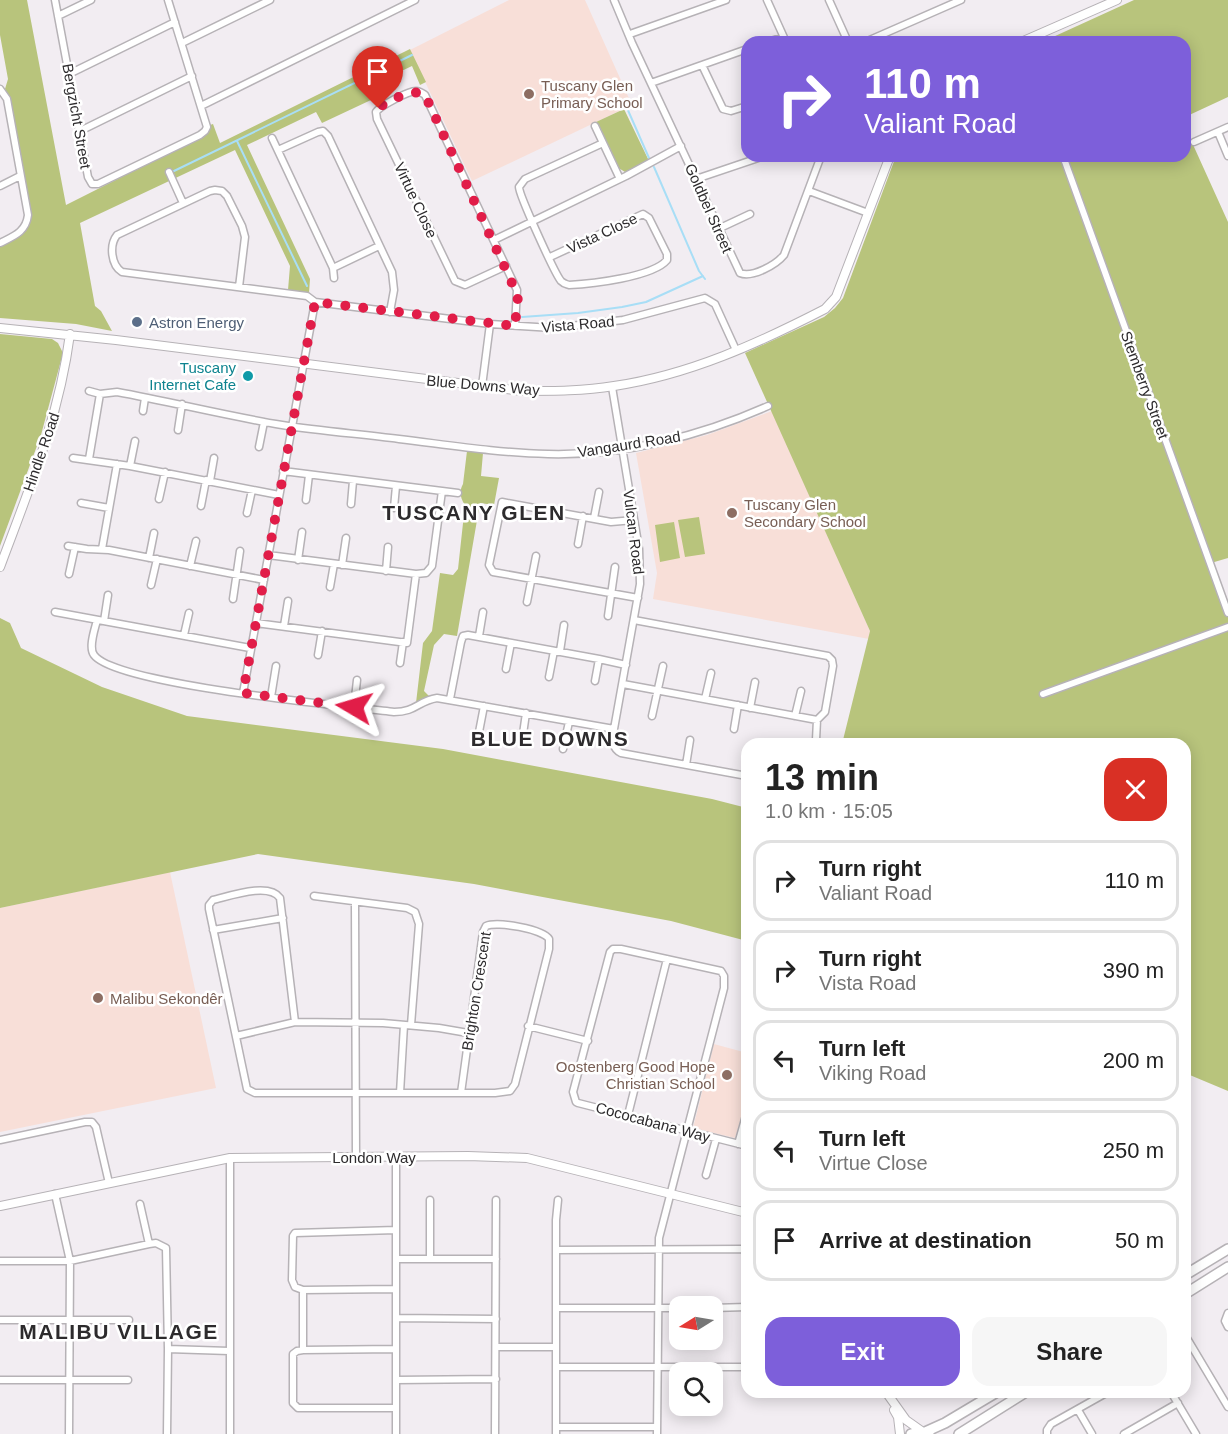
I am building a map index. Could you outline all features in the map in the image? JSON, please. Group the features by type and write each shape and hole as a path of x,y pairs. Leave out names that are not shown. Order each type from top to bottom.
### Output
{"main road":[{"path":"1191,1271 1228,1249"},
{"path":"1191,1290 1228,1267"},
{"path":"911,1434 926,1433 987,1398"},
{"path":"959,1434 1016,1398"}],"street":[{"name":"Bergzicht Street","path":"55,0 88,177 92,184 102,183 205,132 207,127 201,106"},
{"path":"58,16 91,0"},
{"path":"168,0 201,106 415,0"},
{"path":"249,0 254,8"},
{"path":"182,44 270,0"},
{"name":"Goldbel Street","path":"614,0 738,271 745,275 750,274 777,262 784,255 819,162"},
{"path":"630,34 726,0"},
{"path":"767,0 783,36"},
{"path":"829,0 845,36"},
{"path":"879,36 961,0"},
{"path":"1035,36 1117,0"},
{"path":"69,74 175,22"},
{"path":"651,83 741,51"},
{"path":"702,65 723,109 731,111 741,108"},
{"path":"80,131 192,76"},
{"path":"0,90 6,99 28,215 27,223 19,234 0,243"},
{"name":"Virtue Close","path":"494,240 425,95 412,92 380,107 376,112 376,117 453,279 465,285 506,266"},
{"path":"595,126 620,179"},
{"path":"1194,142 1228,127"},
{"path":"278,150 323,131 328,136 392,272 394,282 390,312"},
{"path":"1218,132 1228,156"},
{"path":"272,138 333,268 334,278"},
{"name":"Vista Close","path":"550,257 642,214 650,218 668,258 664,264 636,275 569,285 561,281 519,193 521,182 603,142"},
{"path":"515,326 518,293 494,240 620,179 681,146"},
{"path":"696,179 746,162"},
{"name":"Blue Downs Way","path":"0,328 70,334 522,391 612,387 668,375 706,363 825,309 836,297 888,162"},
{"name":"Stemberry Street","path":"1065,162 1228,613"},
{"path":"169,172 183,203 212,190 222,191 227,196 242,226 244,237 239,287"},
{"path":"0,186 20,176"},
{"path":"809,191 868,213"},
{"name":"Vista Road","path":"183,203 115,238 112,248 116,267 124,272 307,296 315,302 515,326 559,327 607,323 705,298 716,304 736,350"},
{"path":"718,229 750,214"},
{"path":"333,268 380,246"},
{"path":"243,693 315,302"},
{"path":"482,387 490,324"},
{"name":"Hindle Road","path":"0,567 48,439 63,385 70,334"},
{"name":"Vulcan Road","path":"612,387 641,566 638,598 613,741 615,748 621,753 686,765"},
{"name":"Vangaurd Road","path":"89,391 100,394 114,392 291,426 486,451 550,454 584,453 669,439 708,429 768,406"},
{"path":"88,459 100,394"},
{"path":"143,411 145,398"},
{"path":"178,430 182,404"},
{"path":"259,447 264,422"},
{"path":"130,466 135,441"},
{"path":"74,458 165,472 279,495"},
{"path":"201,506 214,458"},
{"path":"102,549 117,464"},
{"path":"283,471 458,493"},
{"path":"159,498 165,472"},
{"path":"306,500 309,475"},
{"path":"351,504 353,480"},
{"path":"394,508 396,486"},
{"path":"247,513 252,490"},
{"path":"268,555 386,571 426,573 432,566 442,491"},
{"path":"594,518 599,492"},
{"path":"634,520 616,522 502,502 489,568 493,572 611,595 638,598"},
{"path":"81,504 110,508"},
{"path":"578,543 583,516"},
{"path":"298,560 302,532"},
{"path":"149,558 154,533"},
{"path":"330,587 346,538"},
{"path":"190,566 196,542"},
{"path":"69,574 72,546 102,549 264,580"},
{"path":"386,571 388,547"},
{"path":"233,599 240,551"},
{"path":"527,602 536,556"},
{"path":"151,585 157,559"},
{"path":"608,616 615,567"},
{"path":"256,623 407,643 416,574"},
{"path":"108,595 91,650 95,657 102,661 155,678 271,697 402,712 413,710 427,700 450,699 614,729"},
{"path":"284,627 288,601"},
{"path":"55,612 250,648"},
{"path":"478,636 483,612"},
{"path":"184,635 189,613"},
{"path":"634,620 828,656 833,663 825,712 817,720 816,738"},
{"path":"549,677 564,625"},
{"path":"1044,694 1228,627"},
{"path":"318,655 322,631"},
{"path":"450,699 463,636 478,636 626,665"},
{"path":"400,663 403,642"},
{"path":"506,669 511,643"},
{"path":"595,681 599,659"},
{"path":"271,697 276,666"},
{"path":"652,716 663,666"},
{"path":"705,699 711,673"},
{"path":"354,707 357,680"},
{"path":"750,708 754,682"},
{"path":"623,684 817,720"},
{"path":"795,716 801,690"},
{"path":"734,729 738,705"},
{"path":"479,732 484,706"},
{"path":"522,741 526,713"},
{"path":"563,748 569,722"},
{"path":"690,740 686,765 741,775"},
{"path":"295,1022 284,918 277,893 257,890 213,900 209,904 209,909 247,1089 255,1093 461,1093"},
{"path":"314,897 407,908 418,916 400,1093"},
{"path":"355,903 356,1157"},
{"path":"213,930 284,918"},
{"name":"Brighton Crescent","path":"491,924 542,933 549,939 549,949 512,1089 506,1092 461,1093 468,1033 483,932 486,926 491,924"},
{"name":"Cococabana Way","path":"686,1131 724,987 724,976 721,971 618,948 610,952 573,1092 574,1098 578,1103 716,1139 741,1145"},
{"path":"628,1116 668,959"},
{"path":"236,1036 295,1022 407,1025 468,1033"},
{"path":"528,1026 588,1041"},
{"path":"0,1140 92,1122 96,1127 109,1183"},
{"path":"558,1200 556,1220 556,1431 657,1431 658,1248 686,1131"},
{"path":"738,1144 741,1134"},
{"path":"706,1175 716,1139"},
{"path":"396,1157 396,1434"},
{"name":"London Way","path":"0,1206 230,1158 396,1157 527,1158 741,1211"},
{"path":"230,1158 230,1434"},
{"path":"55,1194 69,1261 69,1434"},
{"path":"430,1200 430,1259"},
{"path":"495,1434 496,1200"},
{"path":"140,1204 149,1244"},
{"path":"396,1230 296,1233 293,1236 292,1280 295,1287 303,1290 396,1290"},
{"path":"0,1261 69,1261 149,1244 166,1248 168,1253 167,1434"},
{"path":"556,1250 741,1249"},
{"path":"396,1259 496,1259"},
{"path":"303,1290 303,1350"},
{"path":"556,1308 669,1308"},
{"path":"723,1308 741,1308"},
{"path":"1228,1313 1225,1318 1228,1327"},
{"path":"396,1318 496,1319"},
{"path":"0,1320 129,1320"},
{"path":"1191,1342 1228,1407"},
{"path":"496,1347 556,1347"},
{"path":"168,1349 230,1351"},
{"path":"396,1349 303,1350 293,1354 293,1403 296,1407 303,1409 396,1408"},
{"path":"556,1367 741,1367"},
{"path":"396,1380 496,1379"},
{"path":"0,1380 128,1380"},
{"path":"1047,1434 1051,1424 1098,1398"},
{"path":"1175,1398 1196,1434"},
{"path":"891,1400 906,1420 926,1433"},
{"path":"891,1400 898,1417 900,1434"},
{"path":"1124,1434 1178,1403"},
{"path":"1078,1410 1092,1434"}],"shaded area":[{"name":"Tuscany Glen Primary School","path":"509,0 585,0 632,105 472,181 410,50"},
{"name":"Tuscany Glen Secondary School","path":"772,411 870,631 869,639 653,599 657,573 636,453 707,435"},
{"name":"Malibu Sekondêr","path":"170,872 216,1088 0,1132 0,908"},
{"name":"Oostenberg Good Hope Christian School","path":"714,1044 741,1051 741,1118 735,1138 693,1128"}],"green space":[{"path":"0,0 27,0 66,205 205,135 210,125 213,124 220,143 410,49 426,82 420,85 412,66 366,88 371,100 322,123 316,112 247,145 310,279 309,293 288,290 290,266 235,150 80,223 95,306 101,311 112,331 76,324 0,318 0,246 23,232 31,217 5,89 8,79 0,35"},
{"path":"1134,0 1228,0 1228,97 1191,114 1191,36 1055,36"},
{"path":"624,109 649,161 625,172 617,167 596,122"},
{"path":"1191,140 1228,222 1228,558 1211,563 1228,612 1228,1091 1191,1076 1191,738 843,738 870,631 745,353 824,317 843,298 894,162 1191,162"},
{"path":"0,334 52,339 58,343 63,353 41,435 0,546"},
{"path":"467,451 483,453 481,476 499,478 494,505 480,503 457,636 444,634 434,645 424,691 429,696 416,703 423,643 432,631 440,573 453,575 458,569 465,505 461,492"},
{"path":"699,517 705,554 685,557 678,520"},
{"path":"674,522 680,558 660,562 655,525"},
{"path":"0,618 10,623 21,648 102,687 187,716 443,749 712,799 741,806 741,939 671,921 474,884 258,854 0,908"}],"waterway":[{"path":"174,171 412,55"},
{"path":"627,108 649,158"},
{"path":"237,141 307,286"},
{"path":"654,167 699,271 705,279"},
{"path":"522,317 578,313 646,302 703,276"}],"place":[{"name":"Tuscany Glen Primary School","path":"529,94"},
{"name":"Astron Energy","path":"137,322"},
{"name":"Tuscany Internet Cafe","path":"248,376"},
{"name":"Tuscany Glen Secondary School","path":"732,513"},
{"name":"Malibu Sekondêr","path":"98,998"},
{"name":"Oostenberg Good Hope Christian School","path":"727,1075"}],"district":[{"name":"TUSCANY GLEN","path":"474,512"},
{"name":"BLUE DOWNS","path":"550,738"},
{"name":"MALIBU VILLAGE","path":"119,1331"}],"route":[{"path":"354,707 243,693 315,302 515,326 518,296 425,95 412,92 378,108"}]}
